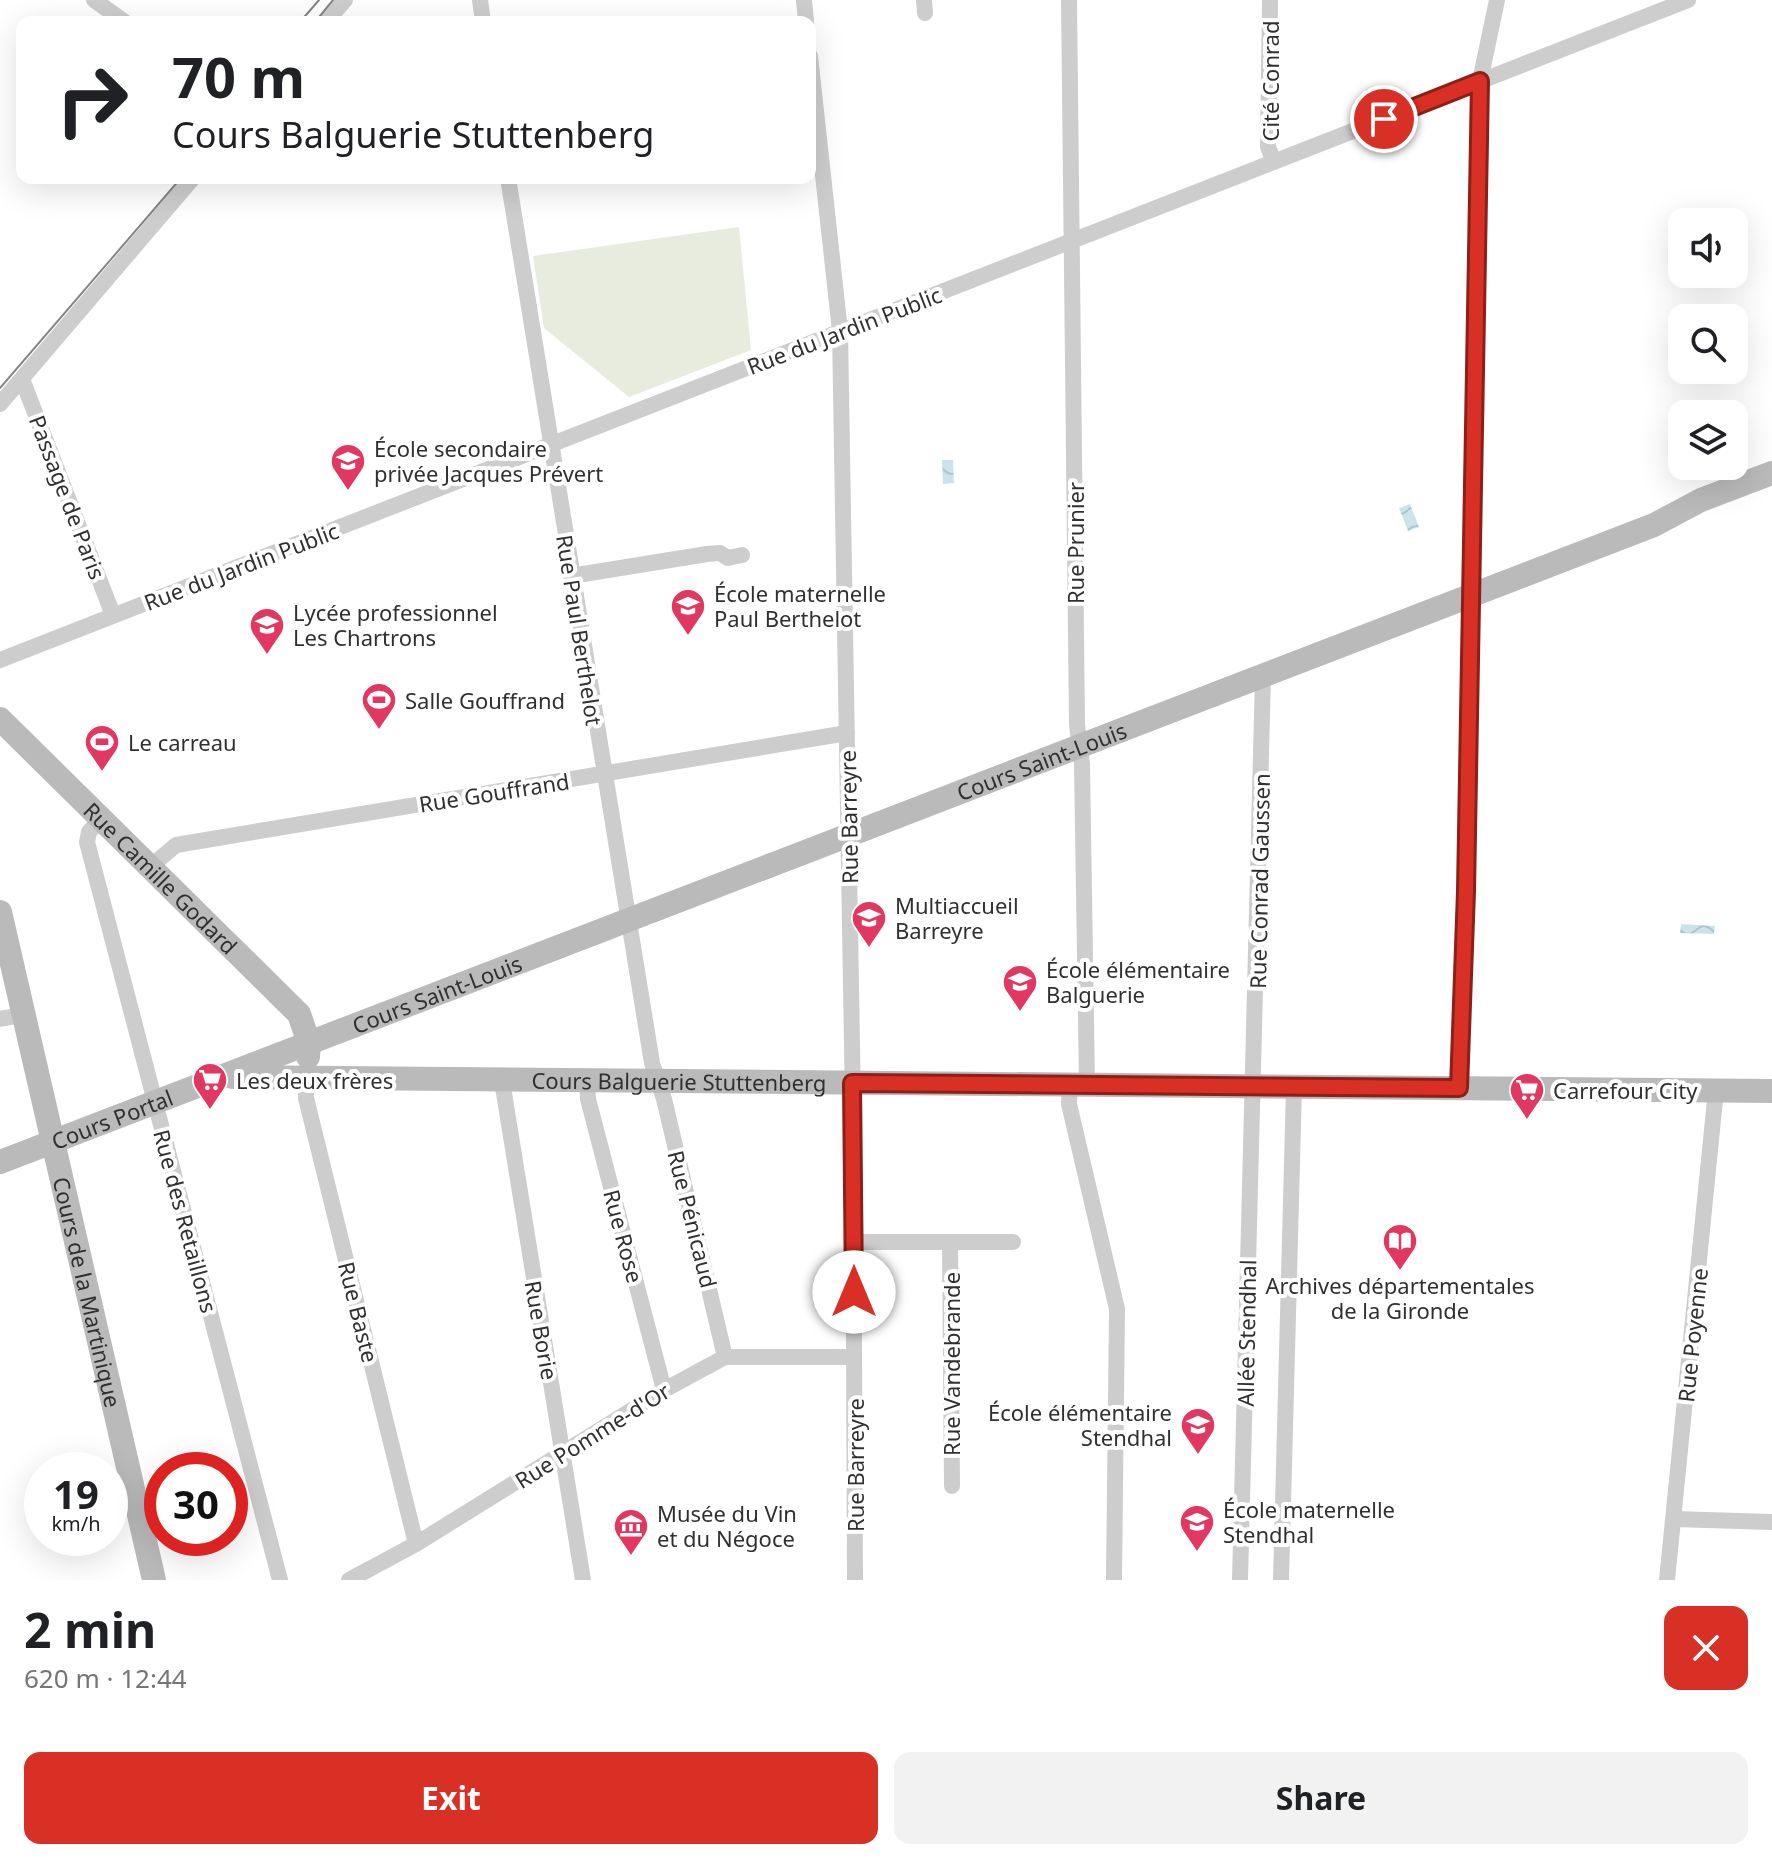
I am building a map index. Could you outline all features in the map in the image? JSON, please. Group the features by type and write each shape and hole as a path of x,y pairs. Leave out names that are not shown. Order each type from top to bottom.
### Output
{"main road":[{"name":"Cours Saint-Louis","path":"309,1043 1654,525 1701,500 1772,473"},
{"name":"Rue Camille Godard","path":"0,719 299,1014 309,1043"},
{"name":"Cours de la Martinique","path":"0,912 11,1017 52,1142 154,1580"},
{"name":"Cours Portal","path":"0,1162 309,1043"},
{"path":"306,1079 309,1043"},
{"name":"Cours Portal","path":"223,1076 306,1079"},
{"name":"Cours Balguerie Stuttenberg","path":"306,1079 1772,1091"}],"street":[{"path":"94,0 117,16"},
{"path":"331,16 345,0"},
{"name":"Rue Prunier","path":"1069,0 1080,746 1078,1085 1069,1104 1117,1309 1114,1580"},
{"name":"Cité Conrad","path":"1270,0 1268,147 1274,162"},
{"path":"1459,1088 1472,595 1480,81 1497,0"},
{"name":"Rue du Jardin Public","path":"0,660 1688,0"},
{"name":"Rue Barreyre","path":"816,111 840,331 854,1242 855,1580"},
{"path":"0,404 188,184"},
{"name":"Rue Paul Berthelot","path":"509,184 628,920 658,1082"},
{"name":"Passage de Paris","path":"22,379 113,615"},
{"path":"571,576 707,554 720,553 728,558 742,555"},
{"name":"Rue Conrad Gaussen","path":"1252,1086 1263,675"},
{"name":"Rue Gouffrand","path":"150,867 176,845 847,733"},
{"name":"Rue des Retaillons","path":"101,819 89,832 87,842 280,1580"},
{"name":"Rue Baste","path":"306,1079 306,1098 416,1544"},
{"name":"Rue Borie","path":"502,1081 583,1580"},
{"name":"Rue Rose","path":"587,1081 664,1390"},
{"name":"Rue Pénicaud","path":"658,1082 725,1357"},
{"name":"Allée Stendhal","path":"1240,1580 1252,1086"},
{"name":"Allée Stendhal","path":"1281,1580 1294,1087"},
{"name":"Rue Poyenne","path":"1667,1580 1716,1090"},
{"path":"854,1242 1013,1242"},
{"name":"Rue Vandebrande","path":"950,1242 952,1486"},
{"name":"Rue Pomme-d'Or","path":"349,1580 416,1544 664,1390 725,1357 854,1357"},
{"path":"1674,1519 1772,1522"}],"shaded area":[{"path":"739,227 751,350 629,397 544,328 533,256"}],"water":[{"path":"942,460 953,460 954,483 943,484"},
{"path":"1410,504 1419,527 1408,531 1399,508"},
{"path":"1681,924 1715,926 1714,934 1680,933"}],"tram line":[{"path":"305,16 319,0"},
{"path":"320,16 333,0"},
{"path":"0,388 176,184"}],"place":[{"name":"École secondaire privée Jacques Prévert","path":"348,492"},
{"name":"École maternelle Paul Berthelot","path":"688,637"},
{"name":"Lycée professionnel Les Chartrons","path":"267,656"},
{"name":"Salle Gouffrand","path":"379,731"},
{"name":"Le carreau","path":"102,773"},
{"name":"Multiaccueil Barreyre","path":"869,949"},
{"name":"École élémentaire Balguerie","path":"1020,1013"},
{"name":"Les deux frères","path":"210,1111"},
{"name":"Carrefour City","path":"1527,1121"},
{"name":"Archives départementales de la Gironde","path":"1400,1272"},
{"name":"École élémentaire Stendhal","path":"1198,1456"},
{"name":"École maternelle Stendhal","path":"1197,1553"},
{"name":"Musée du Vin et du Négoce","path":"631,1557"}],"route":[{"path":"854,1292 852,1083 1459,1088 1466,891 1480,81 1384,119"}]}
